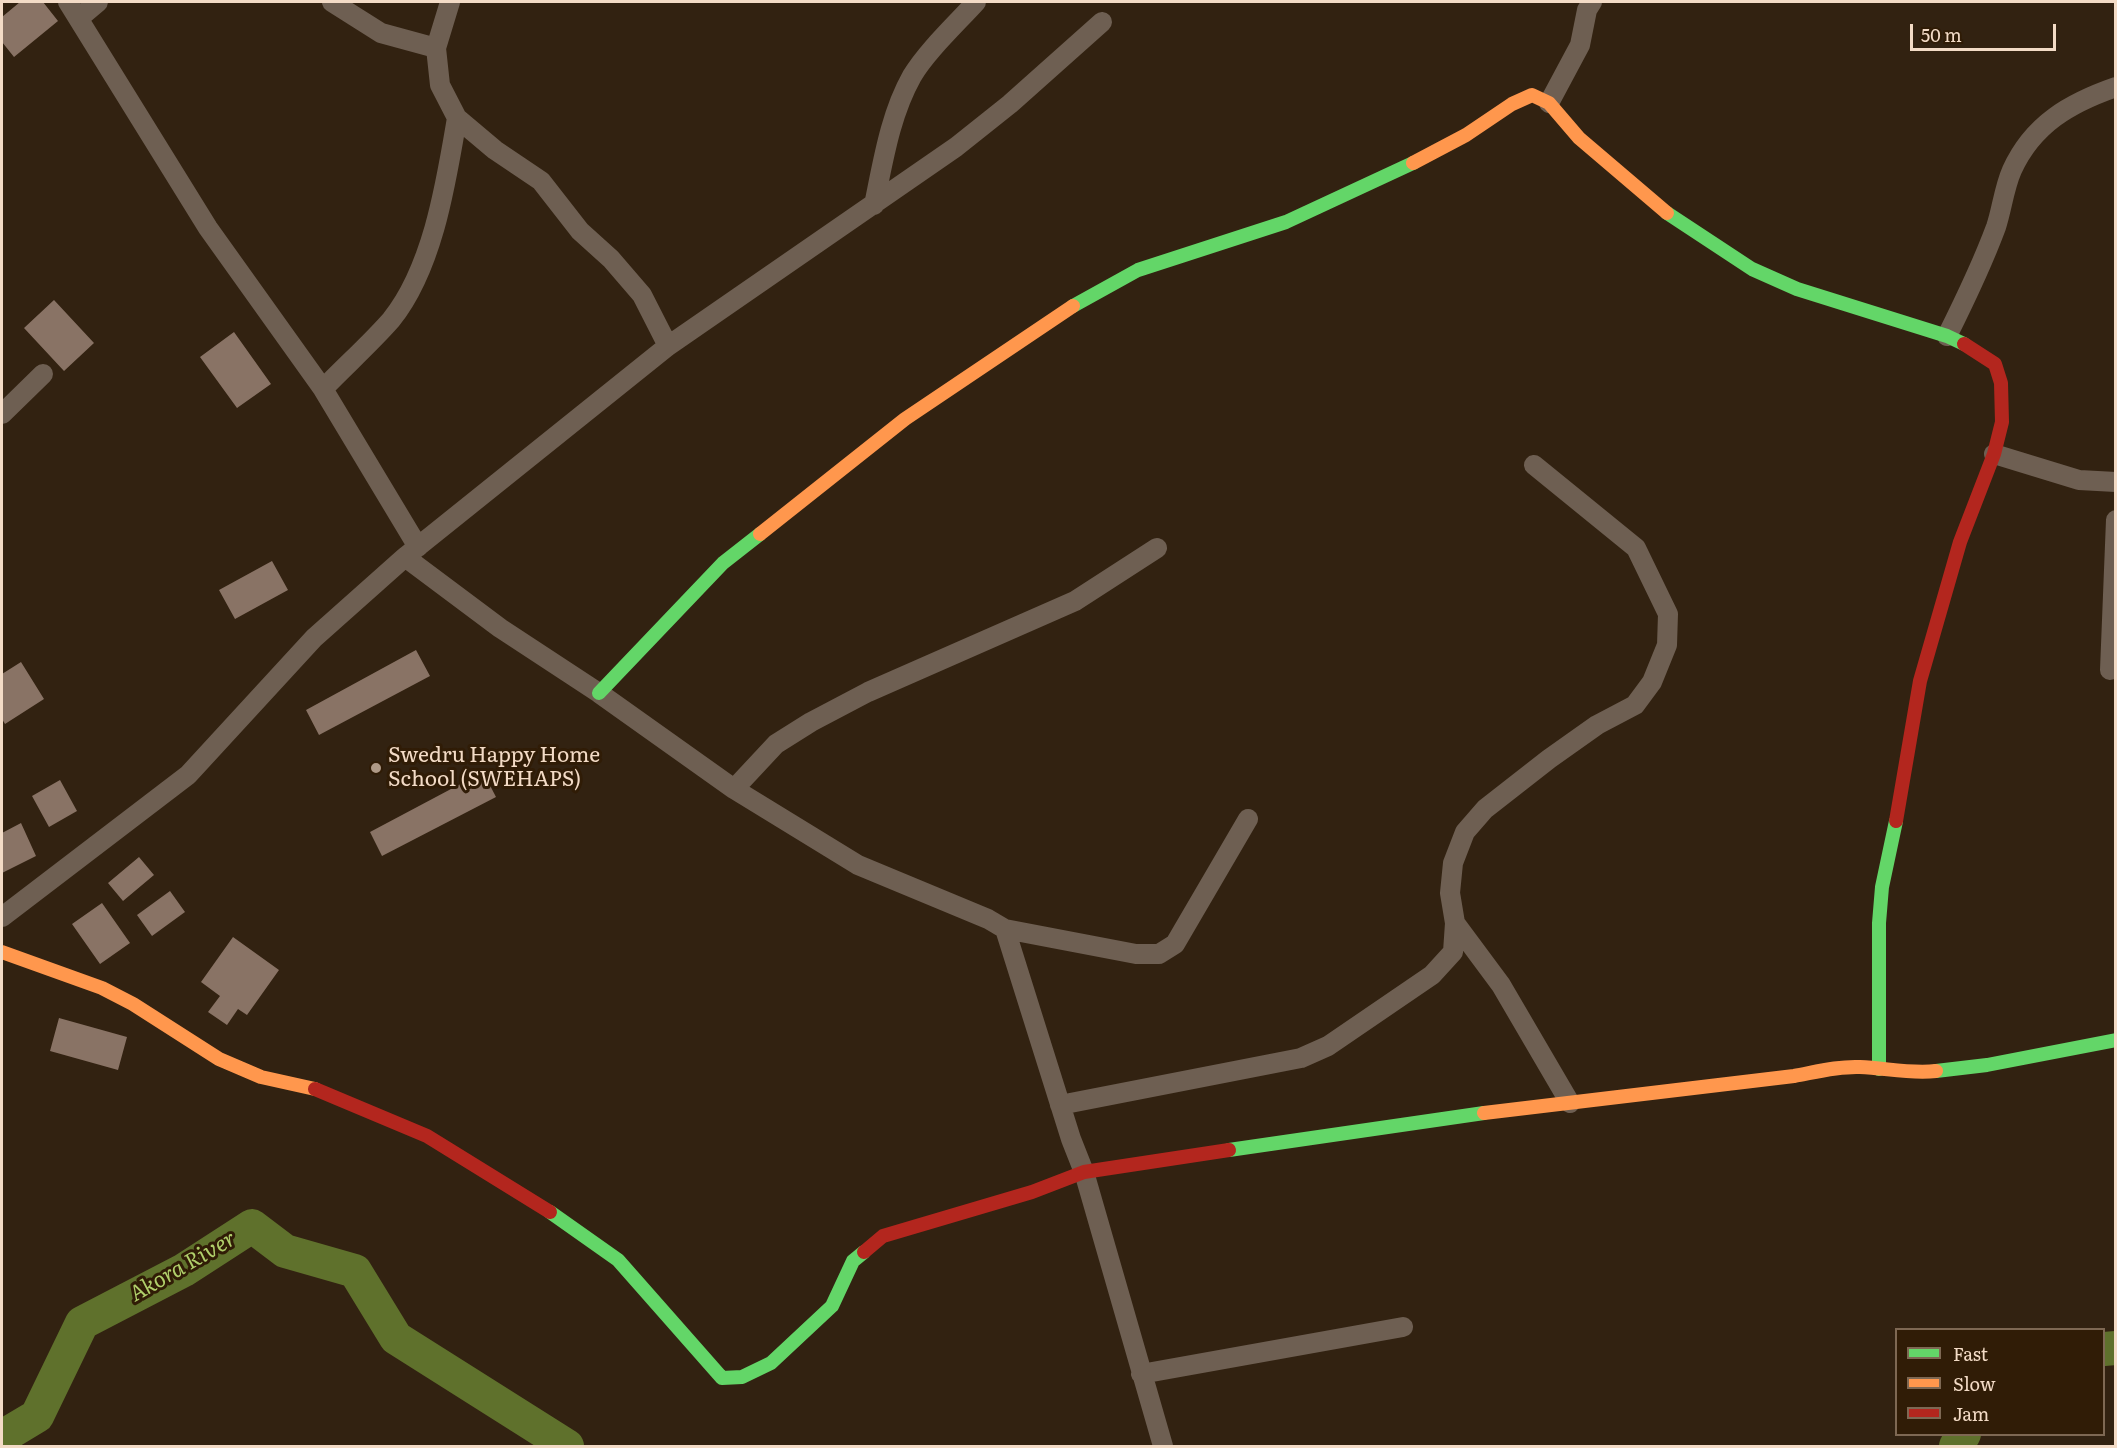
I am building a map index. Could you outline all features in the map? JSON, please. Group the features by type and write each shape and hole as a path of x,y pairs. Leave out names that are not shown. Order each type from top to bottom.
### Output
{"street":[{"path":"68,2 208,228 323,388 412,552 500,628 599,693 734,789 858,865 988,919 1005,929 1137,954 1159,954 1175,944 1248,819"},
{"path":"79,18 98,2"},
{"path":"332,2 381,33 436,48"},
{"path":"450,2 436,48 440,85 456,118 495,150 541,181 580,231 611,259 642,295 668,346"},
{"path":"874,205 886,147 902,95 914,74 976,2"},
{"path":"1549,103 1580,45 1587,10 1592,2"},
{"path":"2,916 188,775 314,638 412,552 668,346 956,147 1010,104 1102,22"},
{"path":"1947,336 1981,266 1998,221 2012,171 2030,138 2049,119 2085,98 2115,87"},
{"path":"599,693 723,563 905,419 1077,303 1138,270 1296,218 1412,164 1466,135 1512,104 1532,95 1549,103 1579,138 1670,216 1752,269 1797,289 1947,336 1974,349 1995,364 2001,383 2002,422 1994,454 1960,542 1920,681 1882,887 1878,972 1879,1069"},
{"path":"323,388 390,320 409,294 420,264 431,245 456,118"},
{"path":"2,414 43,374"},
{"path":"1994,454 2079,480 2115,482"},
{"path":"1060,1105 1300,1058 1319,1050 1432,975 1453,952 1455,924 1450,892 1453,862 1465,832 1485,809 1549,759 1597,725 1635,705 1652,682 1667,645 1668,614 1636,548 1534,465"},
{"path":"2110,670 2115,519"},
{"path":"734,789 776,744 811,722 868,692 1075,601 1157,548"},
{"path":"1455,924 1502,985 1537,1050 1570,1103"},
{"path":"1005,929 1060,1105 1084,1172 1140,1374 1163,1446"},
{"path":"2,952 102,988 133,1004 219,1059 261,1077 303,1085 338,1097 427,1136 551,1212 618,1260 722,1378 742,1377 780,1356 832,1306 854,1261 883,1236 1032,1192 1084,1172 1396,1124 1794,1076 1836,1068 1919,1072 1987,1065 2115,1040"},
{"path":"1140,1374 1403,1327"}],"building":[{"path":"20,2 43,2 58,21 14,57 2,42 2,17"},
{"path":"54,300 94,343 64,371 24,328"},
{"path":"234,332 271,384 237,408 200,357"},
{"path":"272,561 288,590 235,619 219,590"},
{"path":"416,650 430,676 319,735 306,710"},
{"path":"21,662 44,699 5,724 2,719 2,674"},
{"path":"483,772 496,797 382,856 370,832"},
{"path":"60,780 77,811 49,827 32,796"},
{"path":"21,823 36,856 2,873 2,833"},
{"path":"139,857 154,875 123,901 108,883"},
{"path":"170,891 185,912 152,936 137,915"},
{"path":"102,903 130,943 100,964 72,924"},
{"path":"233,937 279,970 247,1015 238,1009 227,1025 208,1012 220,996 201,982"},
{"path":"59,1018 127,1037 118,1070 50,1051"}],"waterway":[{"name":"Akora River","path":"2,1437 37,1416 82,1323 184,1270 252,1226 285,1251 355,1271 396,1338 567,1446"},
{"name":"Akora River","path":"2105,1349 2116,1348"},
{"name":"Akora River","path":"1956,1446 1963,1436"}],"traffic: fast":[{"path":"1073,306 1138,270 1286,222 1413,163"},
{"path":"1667,213 1752,269 1797,289 1947,336 1964,344"},
{"path":"599,693 723,563 760,534"},
{"path":"1879,1069 1879,923 1882,887 1896,821"},
{"path":"1936,1071 1987,1065 2116,1040"},
{"path":"1229,1150 1484,1113"},
{"path":"550,1212 618,1260 722,1378 742,1377 771,1363 832,1306 853,1261 864,1252"}],"traffic: slow":[{"path":"1413,163 1466,135 1512,104 1532,95 1549,103 1579,138 1667,213"},
{"path":"760,534 905,419 1073,306"},
{"path":"2,952 102,988 133,1004 219,1059 261,1077 315,1089"},
{"path":"1484,1113 1794,1076 1844,1067 1917,1072 1936,1071"}],"traffic: jam":[{"path":"1896,821 1920,681 1960,542 1994,454 2002,422 2001,383 1995,364 1964,344"},
{"path":"315,1089 427,1136 550,1212"},
{"path":"864,1252 883,1236 1032,1192 1084,1172 1229,1150"}],"place":[{"name":"Swedru Happy Home School (SWEHAPS)","path":"376,768"}]}
